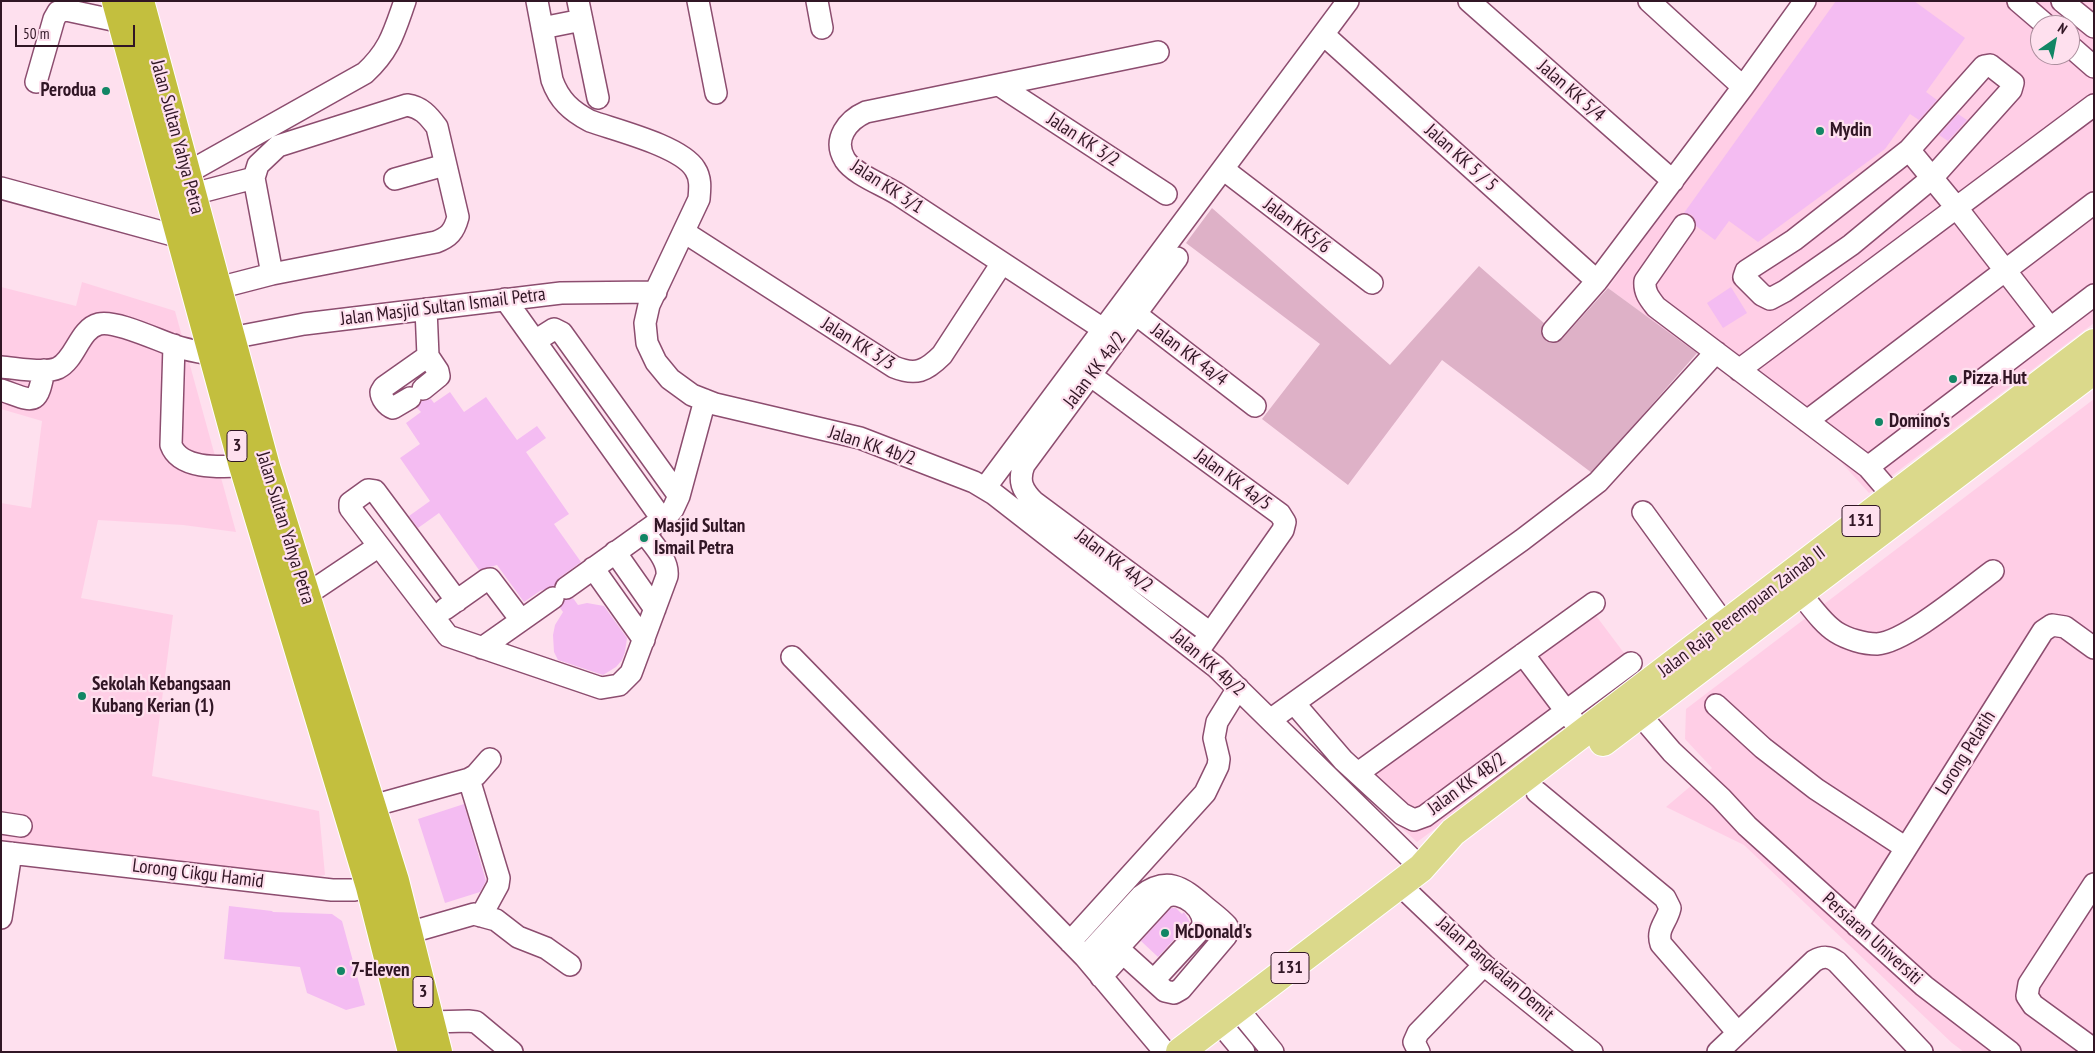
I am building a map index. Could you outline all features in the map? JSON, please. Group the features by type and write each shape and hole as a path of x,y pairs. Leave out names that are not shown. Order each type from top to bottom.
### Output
{"highway":[{"name":"Jalan Sultan Yahya Petra","path":"140,1 218,288 222,346 243,466 382,884 408,933 438,1052"},
{"name":"Jalan Sultan Yahya Petra","path":"119,11 180,237 266,467 372,806 382,884 412,1052"}],"main road":[{"name":"Jalan Raja Perempuan Zainab II","path":"1180,1052 1399,884 1421,868 1464,848 1537,792 1725,625 2094,343"},
{"name":"Jalan Raja Perempuan Zainab II","path":"1421,868 1453,832 1583,733 1629,710 1800,593 2094,370"}],"street":[{"path":"190,184 365,73 380,59 392,39 405,1"},
{"name":"Jalan KK 4b/2","path":"537,1 552,80 556,92 565,104 577,114 590,120 671,149 684,157 695,169 700,183 699,199 650,305 645,323 647,343 656,362 670,379 692,395 715,404 860,438 890,448 989,491 1198,651 1421,868"},
{"path":"698,1 716,93"},
{"path":"817,1 822,28"},
{"path":"989,491 1084,370 1103,329 1129,309 1223,169 1348,1"},
{"name":"Jalan KK 5/4","path":"1469,1 1673,181"},
{"path":"1649,1 1743,87"},
{"path":"1553,331 1598,281 1805,1"},
{"path":"2018,1 2034,15"},
{"path":"2062,1 2094,27"},
{"path":"36,82 54,19 58,12 66,10 119,11"},
{"path":"542,28 580,11 598,98"},
{"name":"Jalan KK 5 / 5","path":"1324,35 1598,281"},
{"name":"Jalan KK 3/1","path":"1103,329 891,190 854,169 845,160 840,150 841,138 846,127 855,117 866,112 1158,52"},
{"path":"2080,55 2094,67"},
{"path":"1990,65 2013,83 2011,90 1932,178 1851,246 1785,292 1770,299 1762,295 1744,277 1746,271 1794,240 1908,150 1984,66 1990,65"},
{"name":"Jalan KK 3/2","path":"999,85 1166,194"},
{"path":"218,288 272,274 436,242 447,238 455,229 458,217 437,127 429,115 418,107 407,105 278,146 258,165 254,178 272,274"},
{"path":"1739,370 2094,105"},
{"path":"1908,150 1956,207 2050,328"},
{"path":"395,178 445,165"},
{"name":"Jalan KK5/6","path":"1223,169 1372,283"},
{"path":"190,184 254,178"},
{"path":"1,188 180,237"},
{"path":"1807,421 2094,203"},
{"path":"1684,225 1650,272 1644,289 1649,299 1656,307 1868,467 1893,496"},
{"name":"Jalan KK 3/3","path":"684,232 894,367 907,372 920,372 932,365 942,355 1002,263"},
{"name":"Jalan KK 4a/2","path":"1021,485 1021,474 1024,465 1084,370 1129,309 1177,258"},
{"path":"1825,263 1847,288"},
{"name":"Jalan Masjid Sultan Ismail Petra","path":"222,346 304,324 560,292 656,292"},
{"path":"1868,467 2094,295"},
{"path":"512,298 662,519"},
{"path":"426,309 428,356 438,371 439,376 393,408 385,401 381,392 384,387 428,356"},
{"name":"Jalan KK 4a/4","path":"1129,309 1255,406"},
{"path":"1,367 44,370 58,368 65,363 88,330 100,324 110,323 174,345 222,346"},
{"path":"540,337 554,329 562,334 679,496"},
{"path":"174,345 172,445 174,454 212,468 243,466"},
{"path":"1270,720 1522,540 1608,474 1716,352"},
{"path":"1,390 26,398 34,398 40,393 44,370"},
{"name":"Jalan KK 4a/5","path":"1084,370 1280,514 1285,522 1283,530 1198,651"},
{"path":"482,648 662,519 673,509 679,496 705,400"},
{"path":"989,491 1021,485"},
{"name":"Jalan KK 4A/2","path":"1021,485 1034,502 1210,633"},
{"path":"457,600 375,492 370,489 352,502 349,506 432,618 448,636 595,686 607,688 619,685 628,678 634,667 667,576 668,569 665,562 644,532"},
{"path":"1643,512 1725,625"},
{"path":"306,594 379,546"},
{"path":"616,552 655,608"},
{"path":"593,568 644,640"},
{"path":"1800,593 1823,621 1837,632 1854,640 1876,644 1907,634 1993,571"},
{"path":"432,618 490,579 521,620"},
{"path":"1358,773 1594,603"},
{"name":"Lorong Pelatih","path":"1858,926 2043,631 2052,625 2065,627 2094,648"},
{"path":"1523,654 1583,733"},
{"path":"792,657 1070,942 1165,1052"},
{"name":"Jalan KK 4B/2","path":"1294,703 1343,760 1402,814 1414,820 1420,819 1631,663"},
{"path":"1070,942 1205,793 1218,766 1219,759 1214,738 1217,722 1238,688"},
{"path":"1716,705 1764,748 1816,788 1906,848"},
{"name":"Persiaran Universiti","path":"1629,710 1722,798 1739,819 1924,986 2010,1052"},
{"path":"372,806 469,779 476,775 490,759"},
{"path":"469,779 499,878 498,885 481,916"},
{"path":"1537,792 1665,898 1670,908 1660,929 1659,937 1661,944 1738,1033"},
{"path":"1,918 6,853"},
{"name":"Lorong Cikgu Hamid","path":"6,853 332,890 354,890 382,884"},
{"name":"Jalan Pangkalan Demit","path":"1399,884 1484,965 1592,1052"},
{"path":"2092,1049 2032,1005 2027,996 2029,984 2094,884"},
{"path":"1168,885 1178,886 1187,891 1227,926 1226,936 1178,991 1169,993 1114,945 1141,896 1150,889 1168,885"},
{"path":"1093,967 1164,898 1174,894 1185,898 1200,911 1204,916 1204,922 1201,929 1154,980"},
{"path":"408,933 468,915 481,916 496,920 518,937 546,948 570,965"},
{"path":"1718,1052 1814,961 1826,957 1838,962 1922,1052"},
{"path":"1419,1052 1414,1042 1418,1034 1484,965"},
{"path":"1228,1015 1244,1052"},
{"path":"1228,1015 1273,1052"},
{"path":"431,1022 476,1022 512,1052"}],"shaded area":[{"path":"1817,1 2094,1 2094,323 1869,493 1832,452 1608,288"},
{"path":"1212,208 1390,365 1479,266 1562,339 1608,288 1697,353 1592,473 1442,360 1348,485 1262,419 1320,344 1186,243"},
{"path":"82,282 175,311 236,532 183,525 98,520 81,598 173,615 152,776 319,811 325,875 309,877 1,840 1,503 31,508 42,421 1,409 1,287 76,306"},
{"path":"2094,399 2094,1052 1964,1052 1952,1043 1744,845 1666,807 1712,768 1685,739 1686,709"},
{"path":"1582,597 1642,677 1417,842 1342,774"}],"building":[{"name":"Mydin","path":"1836,1 1914,1 1965,38 1926,92 1937,100 1919,120 1910,114 1885,149 1758,242 1729,221 1715,240 1696,226 1692,215 1684,213"},
{"path":"1958,114 1967,120 1948,141 1939,135"},
{"path":"1731,287 1747,313 1723,328 1707,303"},
{"path":"450,392 464,412 486,397 517,440 537,426 546,438 526,452 569,514 554,524 581,562 559,578 554,586 540,591 524,602 497,565 479,570 439,513 418,528 409,516 430,501 400,458 420,444 406,423 421,412 417,408 422,401 431,399 434,403"},
{"path":"573,598 578,605 587,603 604,606 627,638 622,660 616,667 603,675 558,660 554,652 553,635 555,625 563,612 560,608 565,600"},
{"path":"464,804 486,881 480,892 445,903 418,819"},
{"path":"229,906 273,912 332,914 342,921 365,1005 346,1010 307,993 300,967 224,959"},
{"name":"McDonald's","path":"1171,908 1176,908 1182,914 1184,912 1190,922 1158,957 1141,941"}],"place":[{"name":"Perodua","path":"106,91"},
{"name":"Mydin","path":"1820,131"},
{"name":"Pizza Hut","path":"1953,379"},
{"name":"Domino's","path":"1879,422"},
{"name":"Masjid Sultan Ismail Petra","path":"644,538"},
{"name":"Sekolah Kebangsaan Kubang Kerian (1)","path":"82,696"},
{"name":"McDonald's","path":"1165,933"},
{"name":"7-Eleven","path":"341,971"}]}
